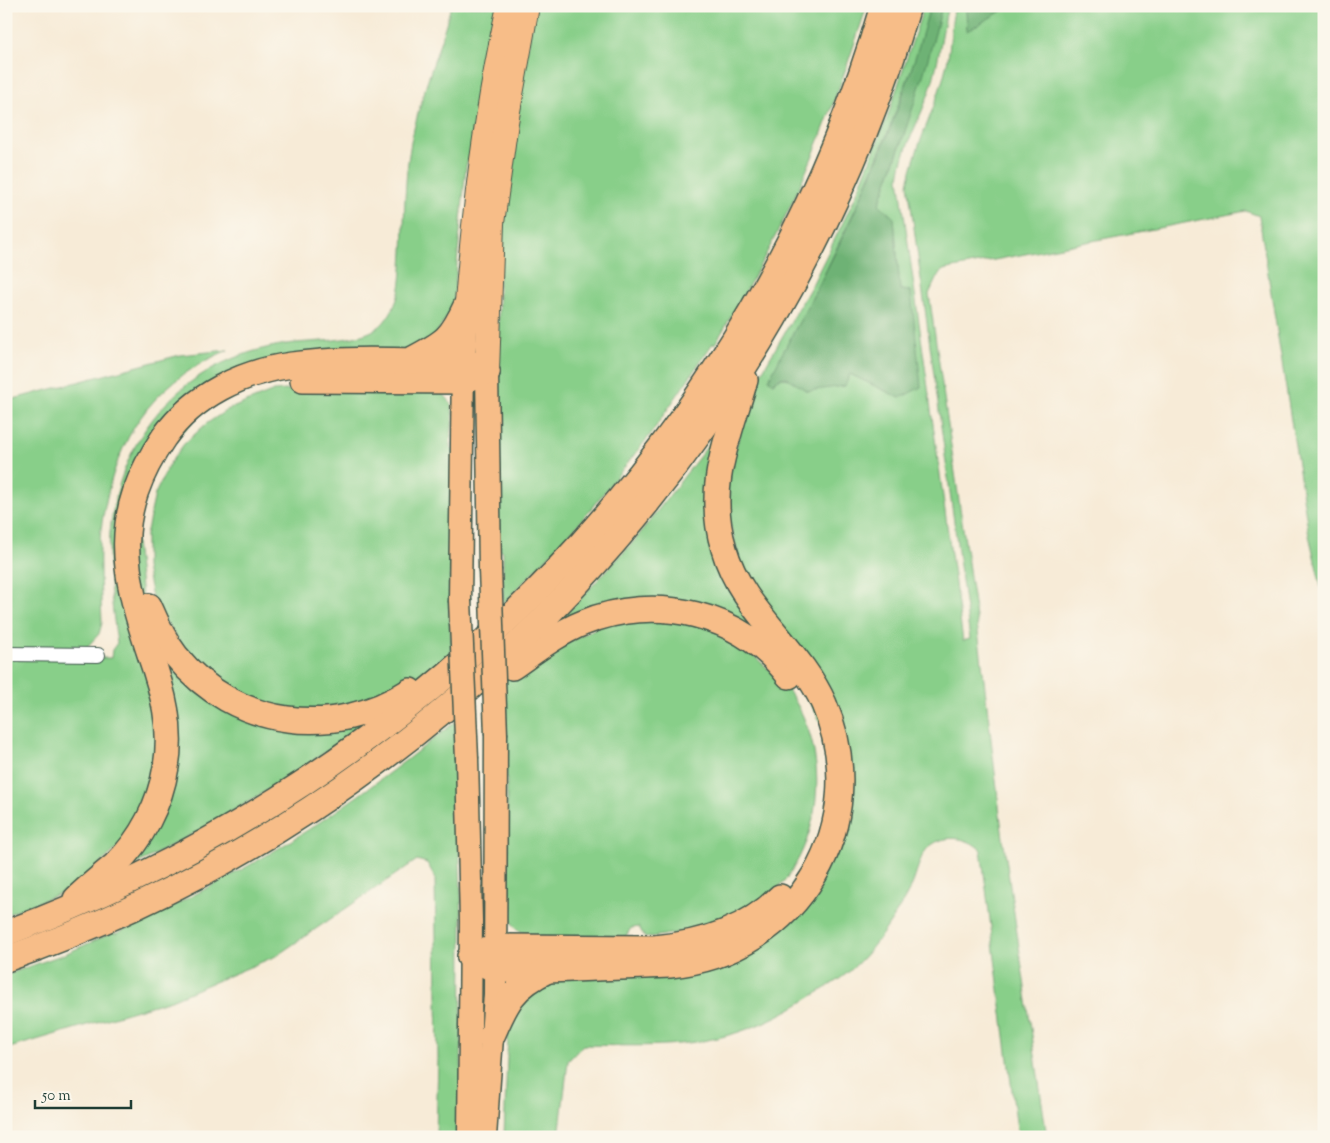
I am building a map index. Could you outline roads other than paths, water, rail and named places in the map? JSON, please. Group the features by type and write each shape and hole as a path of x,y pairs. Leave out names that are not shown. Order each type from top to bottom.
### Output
{"highway":[{"path":"463,371 466,306 481,167 509,6"},
{"path":"441,680 418,686 375,710 343,719 288,720 238,705 222,697 196,677 177,657 159,629 143,585 140,568 141,535 149,492 165,460 180,440 201,420 241,395 284,381 316,378 463,371 487,372 492,223 506,122 527,6"},
{"path":"6,933 61,913 123,885 230,830 333,764 379,731 441,680 516,613 600,525 640,475 709,378 762,291 812,193 858,80 883,6"},
{"path":"6,959 134,906 184,883 293,820 361,774 397,747 475,682 534,628 611,548 687,451 753,354 806,259 844,181 871,116 908,6"},
{"path":"411,361 444,342 455,331 466,306"},
{"path":"495,958 548,970 689,964 736,948 759,935 800,898 814,878 831,838 839,794 840,769 831,722 824,703 811,681 742,588 731,568 719,530 716,495 721,457 753,354"},
{"path":"61,913 130,849 155,807 167,766 169,742 166,705 135,607 128,577 126,550 129,518 136,488 148,461 169,431 191,407 221,387 252,374 316,362 411,361 463,371"},
{"path":"470,957 495,958 654,948 700,941 730,929 769,908 797,876 814,841 821,820 824,775 819,737 812,715 801,691 786,671 771,656 738,631 686,612 636,609 608,614 566,631 512,667 475,682"},
{"path":"491,1038 508,1000 529,979 548,970"}],"main road":[{"path":"463,371 460,600 467,759 470,957 469,1137"},
{"path":"485,1137 495,958 496,735 490,569 487,372"}],"street":[{"path":"6,654 98,655"}]}
